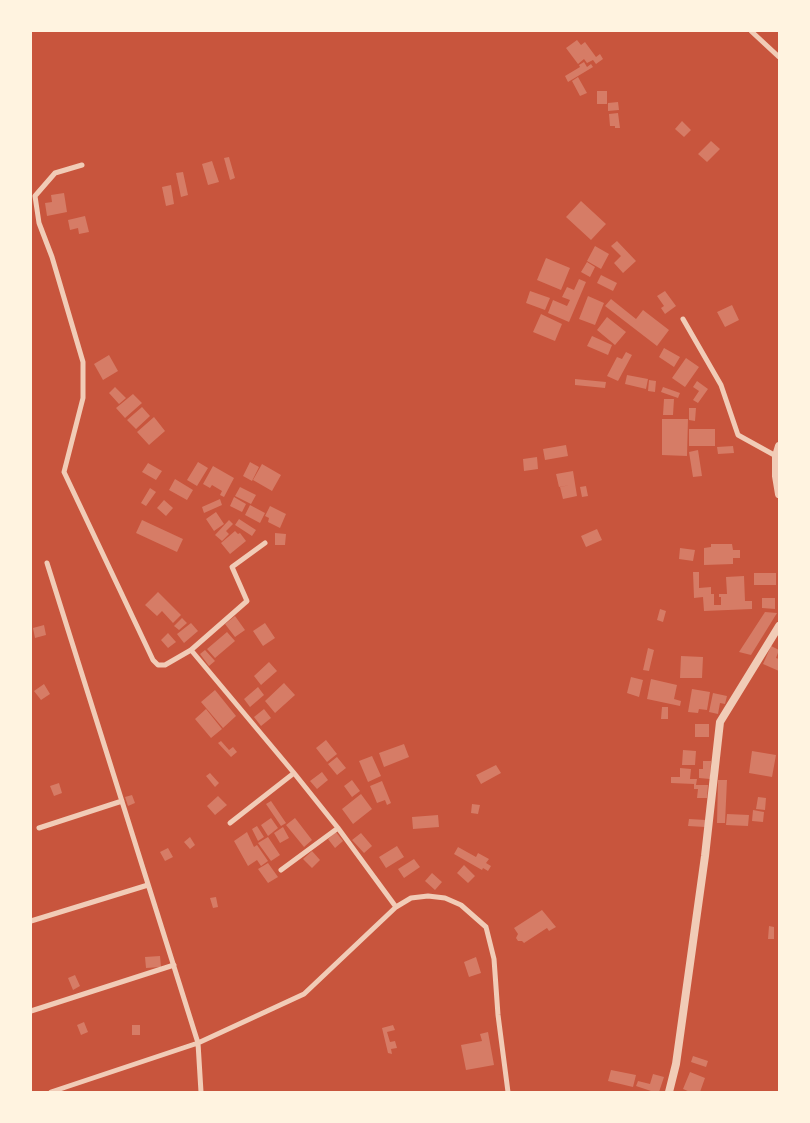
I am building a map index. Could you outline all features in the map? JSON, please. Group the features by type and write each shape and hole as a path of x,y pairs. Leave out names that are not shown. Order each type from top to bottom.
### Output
{"street":[{"path":"750,31 779,57"},
{"path":"82,165 55,173 35,196 39,223 52,258 83,362 83,398 64,472 153,660 158,665 165,665 191,650 247,601 232,567 265,543"},
{"path":"683,319 721,385 738,435 776,456"},
{"path":"779,446 776,456 776,476 779,494"},
{"path":"47,564 198,1043 201,1092"},
{"path":"669,1092 676,1064 720,722 779,626"},
{"path":"191,650 294,773 396,906"},
{"path":"230,823 294,773"},
{"path":"39,828 122,801"},
{"path":"281,870 338,828"},
{"path":"31,921 148,884"},
{"path":"51,1092 198,1043 304,994 396,906 411,898 428,896 446,898 461,905 486,927 494,959 498,1015 508,1092"},
{"path":"31,1011 174,965"}],"building":[{"path":"577,40 581,45 585,42 596,57 600,54 603,59 596,64 593,60 587,63 584,59 578,64 566,48"},
{"path":"584,62 587,67 591,64 593,67 568,82 565,76 580,67 579,65"},
{"path":"578,77 587,93 580,96 572,81"},
{"path":"597,91 607,91 607,104 597,104"},
{"path":"618,102 619,110 608,111 608,103"},
{"path":"618,113 620,128 615,128 615,126 610,126 609,114"},
{"path":"682,121 691,130 684,137 675,129"},
{"path":"711,141 720,149 707,162 698,154"},
{"path":"229,157 235,178 230,180 224,158"},
{"path":"212,161 219,182 208,185 202,164"},
{"path":"183,172 188,195 181,197 176,173"},
{"path":"171,185 174,204 166,206 162,187"},
{"path":"64,193 67,212 47,216 45,203 52,202 51,195"},
{"path":"581,201 606,224 591,240 566,217"},
{"path":"85,216 89,232 79,234 78,228 70,230 68,220"},
{"path":"617,241 636,261 623,273 614,263 621,256 611,246"},
{"path":"595,246 609,254 601,269 587,261"},
{"path":"546,258 570,268 561,290 537,280"},
{"path":"587,262 595,267 590,277 581,272"},
{"path":"601,275 617,283 613,291 597,283"},
{"path":"579,279 586,282 569,322 548,313 553,300 567,306 570,300 562,297 567,287 574,290"},
{"path":"530,291 550,298 545,310 526,303"},
{"path":"665,291 676,306 665,314 661,308 664,306 657,296"},
{"path":"588,296 604,303 595,325 579,319"},
{"path":"611,299 636,319 643,310 669,330 657,346 605,306"},
{"path":"732,305 739,320 725,327 717,312"},
{"path":"541,314 562,324 555,341 533,332"},
{"path":"607,317 626,332 615,345 597,330"},
{"path":"592,336 612,345 608,355 587,346"},
{"path":"664,348 680,357 674,367 659,357"},
{"path":"626,352 632,355 618,381 607,376 617,357 622,359"},
{"path":"109,355 118,371 103,380 94,364"},
{"path":"686,358 699,367 685,387 672,378"},
{"path":"627,375 648,379 646,389 625,384"},
{"path":"575,379 606,382 605,388 575,385"},
{"path":"649,380 656,381 655,392 648,391"},
{"path":"697,381 708,389 698,403 693,400 699,391 693,387"},
{"path":"115,387 126,398 119,404 109,393"},
{"path":"663,387 680,393 678,398 661,392"},
{"path":"133,394 142,403 125,418 116,408"},
{"path":"664,399 674,399 673,415 663,415"},
{"path":"142,407 150,416 136,429 127,420"},
{"path":"689,408 696,408 695,421 689,420"},
{"path":"154,417 165,431 149,445 137,432"},
{"path":"662,419 688,419 687,456 662,455"},
{"path":"689,429 715,429 715,446 689,446"},
{"path":"566,445 568,456 545,460 543,449"},
{"path":"733,446 734,453 718,454 717,447"},
{"path":"698,450 702,476 693,477 689,452"},
{"path":"537,457 538,469 524,471 523,459"},
{"path":"198,462 208,468 197,486 187,480"},
{"path":"250,462 259,467 252,481 243,476"},
{"path":"148,463 162,471 156,480 142,472"},
{"path":"262,464 281,475 272,491 253,480"},
{"path":"213,466 234,478 224,497 220,495 222,491 212,485 210,488 203,484"},
{"path":"573,471 577,496 563,499 560,487 570,485 559,487 556,474"},
{"path":"175,479 193,490 187,500 169,490"},
{"path":"586,486 588,496 582,497 580,487"},
{"path":"240,487 256,495 251,504 235,496"},
{"path":"150,488 156,492 146,506 141,503"},
{"path":"234,497 246,504 242,512 230,506"},
{"path":"220,499 222,505 204,513 202,507"},
{"path":"164,500 173,508 166,516 157,508"},
{"path":"250,505 265,513 260,523 245,515"},
{"path":"270,506 286,514 280,528 268,522 269,518 265,516"},
{"path":"216,512 224,524 214,531 206,519"},
{"path":"239,519 256,530 252,536 235,525"},
{"path":"142,520 183,539 177,552 136,533"},
{"path":"229,520 233,524 226,531 229,534 222,541 215,535"},
{"path":"597,529 602,540 586,547 581,536"},
{"path":"235,531 238,534 240,533 246,541 230,554 221,543"},
{"path":"275,533 286,534 285,545 275,545"},
{"path":"711,544 732,544 733,550 740,550 740,558 733,558 733,564 704,565 704,548 711,547"},
{"path":"680,548 695,550 693,561 679,559"},
{"path":"693,572 699,572 699,588 711,587 711,594 714,594 714,605 721,605 719,594 727,594 726,577 744,576 745,601 752,601 752,609 704,611 703,597 694,598"},
{"path":"754,573 776,573 776,585 754,585"},
{"path":"158,592 181,615 173,623 162,611 157,616 145,605"},
{"path":"762,598 775,598 775,609 762,608"},
{"path":"660,609 666,611 663,622 657,620"},
{"path":"765,612 777,613 751,655 739,652"},
{"path":"235,616 245,630 235,637 225,624"},
{"path":"182,618 187,623 179,630 174,626"},
{"path":"191,623 198,631 184,643 177,634"},
{"path":"265,623 275,638 263,646 253,631"},
{"path":"44,625 46,635 35,638 33,628"},
{"path":"227,632 235,641 215,658 207,649"},
{"path":"168,633 176,642 168,648 161,640"},
{"path":"771,646 779,650 776,658 779,659 779,671 763,664"},
{"path":"648,648 654,650 649,671 643,670"},
{"path":"205,650 215,661 209,666 200,654"},
{"path":"681,656 703,657 702,678 680,678"},
{"path":"269,662 277,671 261,685 254,676"},
{"path":"631,677 643,680 639,697 627,693"},
{"path":"651,679 677,685 674,699 681,701 680,706 647,699"},
{"path":"284,683 295,695 275,713 265,701"},
{"path":"44,684 50,694 41,700 34,691"},
{"path":"258,687 264,695 250,707 244,699"},
{"path":"692,689 710,692 707,710 699,709 698,713 688,712"},
{"path":"215,690 236,716 223,728 201,702"},
{"path":"713,693 727,696 725,704 720,703 718,714 709,712"},
{"path":"662,707 668,707 668,719 661,719"},
{"path":"206,709 222,729 211,738 195,719"},
{"path":"264,709 271,718 261,726 254,717"},
{"path":"695,724 709,724 709,737 695,737"},
{"path":"326,740 337,754 327,762 316,748"},
{"path":"221,741 229,750 233,747 237,752 231,757 218,743"},
{"path":"404,744 409,757 384,767 379,753"},
{"path":"683,750 696,751 695,765 682,765"},
{"path":"752,751 776,755 772,777 749,773"},
{"path":"372,756 381,776 368,782 359,761"},
{"path":"337,757 346,768 337,775 328,764"},
{"path":"703,761 711,761 710,779 699,778 699,769 703,769"},
{"path":"496,765 501,773 481,784 476,775"},
{"path":"680,768 691,769 690,779 697,779 696,785 708,785 707,798 697,798 698,789 694,789 694,784 671,783 671,777 680,777"},
{"path":"322,772 328,780 317,789 310,781"},
{"path":"210,773 219,783 215,787 206,776"},
{"path":"352,780 360,791 352,797 344,786"},
{"path":"718,780 727,780 725,823 717,823"},
{"path":"382,781 391,803 387,805 385,800 377,803 370,786"},
{"path":"59,783 62,793 54,796 50,786"},
{"path":"361,794 372,809 353,824 342,809"},
{"path":"132,795 135,803 128,806 125,797"},
{"path":"218,796 227,805 215,815 207,806"},
{"path":"758,797 766,798 765,810 756,809"},
{"path":"271,801 286,823 281,826 266,804"},
{"path":"472,804 480,805 478,814 471,813"},
{"path":"753,810 764,812 763,822 752,821"},
{"path":"727,814 749,815 748,826 726,825"},
{"path":"438,815 439,827 413,829 412,817"},
{"path":"271,818 278,828 268,836 261,825"},
{"path":"295,818 312,840 304,847 286,825"},
{"path":"689,819 706,820 705,827 688,826"},
{"path":"257,826 264,837 258,841 252,829"},
{"path":"283,827 289,838 280,843 274,833"},
{"path":"247,832 254,847 257,845 268,861 261,866 257,860 248,866 234,841"},
{"path":"336,832 343,841 335,848 328,839"},
{"path":"361,833 372,846 364,853 352,840"},
{"path":"190,837 195,845 190,849 184,842"},
{"path":"268,837 280,855 271,861 258,843"},
{"path":"397,846 404,857 386,868 379,857"},
{"path":"458,847 476,857 478,853 489,859 486,863 491,866 488,871 483,868 482,870 454,854"},
{"path":"168,848 173,857 165,861 160,852"},
{"path":"312,851 320,860 312,868 303,859"},
{"path":"414,859 420,867 404,878 398,869"},
{"path":"268,863 278,877 268,883 258,869"},
{"path":"464,865 475,876 468,883 457,873"},
{"path":"432,873 442,882 435,890 425,881"},
{"path":"216,897 218,907 213,908 210,898"},
{"path":"542,910 556,927 549,931 547,928 524,943 518,941 516,938 518,934 514,928"},
{"path":"769,926 774,927 774,939 768,939"},
{"path":"160,956 161,967 146,968 145,957"},
{"path":"476,957 481,973 469,977 464,962"},
{"path":"75,975 80,986 73,990 68,978"},
{"path":"84,1022 88,1032 81,1035 77,1025"},
{"path":"132,1025 140,1025 140,1035 132,1035"},
{"path":"393,1025 395,1030 387,1032 390,1042 395,1041 397,1048 391,1049 392,1054 388,1053 382,1028"},
{"path":"488,1032 494,1065 466,1070 461,1045 482,1041 480,1034"},
{"path":"693,1056 708,1061 706,1067 691,1062"},
{"path":"611,1070 636,1075 633,1087 608,1081"},
{"path":"690,1072 705,1078 700,1092 690,1092 683,1089"},
{"path":"653,1074 664,1077 659,1092 636,1086 638,1081 650,1084"}]}
